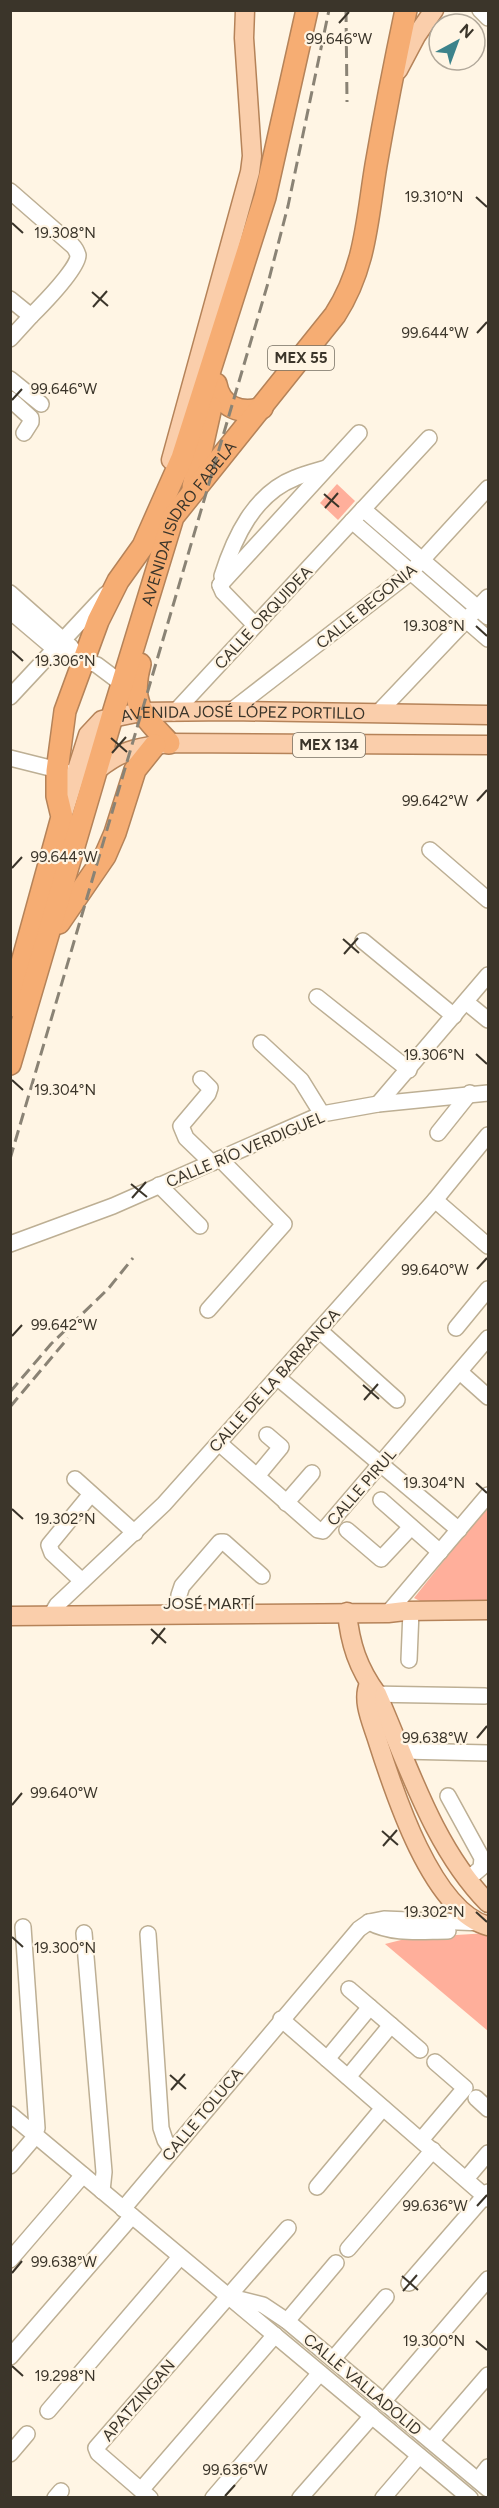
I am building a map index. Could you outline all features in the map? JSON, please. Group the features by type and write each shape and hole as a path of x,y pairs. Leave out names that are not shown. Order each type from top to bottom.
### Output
{"highway":[{"name":"AVENIDA ISIDRO FABELA","path":"10,1006 62,817 57,796 66,772 65,711 98,621 118,581 143,546 182,458 229,304 250,249 265,197 307,10"},
{"name":"AVENIDA ISIDRO FABELA","path":"192,490 262,408 335,315 355,279 365,236 391,82 406,10"},
{"path":"49,938 105,856 115,833 135,770 162,744 147,703 135,682 192,490 250,249"},
{"path":"216,384 220,397 235,408 247,412 262,408"},
{"path":"10,1064 49,938 111,717 147,703"}],"main road":[{"path":"156,515 250,172 252,156 244,38 245,10"},
{"path":"391,82 416,36 434,10"},
{"name":"AVENIDA JOSÉ LÓPEZ PORTILLO","path":"66,772 95,725 147,703 231,711 488,714"},
{"path":"487,745 475,739 472,731 477,720 488,714"},
{"name":"AVENIDA JOSÉ LÓPEZ PORTILLO","path":"97,770 113,757 130,749 162,744 487,745"},
{"name":"JOSÉ MARTÍ","path":"10,1606 54,1610 178,1608 489,1610"},
{"name":"JOSÉ MARTÍ","path":"178,1608 347,1612 399,1610"},
{"name":"JOSÉ MARTÍ","path":"10,1616 54,1610"},
{"path":"347,1612 351,1644 438,1830 468,1879 489,1903"},
{"path":"371,1691 396,1797 414,1840 433,1873 455,1903 468,1917 486,1925"}],"street":[{"path":"480,10 489,18"},
{"path":"10,190 73,246 78,255 73,268 10,339"},
{"path":"10,299 36,311"},
{"path":"10,379 41,404"},
{"path":"10,399 31,418 24,433"},
{"path":"220,585 359,433"},
{"name":"CALLE ORQUIDEA","path":"147,703 255,625 429,438"},
{"path":"255,625 223,592 220,585 236,537 266,498 294,478 326,468"},
{"name":"CALLE BEGONIA","path":"231,711 411,572 489,488"},
{"path":"363,509 422,560 485,607 467,620 378,714"},
{"path":"352,521 489,639"},
{"path":"10,697 118,581"},
{"path":"10,593 31,619 60,645 83,660 97,665 147,703"},
{"path":"10,610 31,619"},
{"path":"10,758 66,772"},
{"name":"MEX 134","path":"66,772 97,770"},
{"path":"430,850 489,900"},
{"path":"363,941 454,1016"},
{"path":"378,1104 489,975"},
{"path":"317,997 409,1070"},
{"path":"466,1002 489,1020"},
{"path":"261,1043 301,1080 322,1114"},
{"path":"201,1079 210,1091 181,1126 186,1138 216,1161 284,1224 208,1310"},
{"path":"438,1133 470,1093"},
{"name":"CALLE RÍO VERDIGUEL","path":"10,1244 84,1218 322,1114 378,1104 470,1093 489,1093"},
{"name":"CALLE DE LA BARRANCA","path":"54,1610 164,1504 435,1200 489,1135"},
{"path":"159,1185 200,1226"},
{"path":"435,1200 488,1245"},
{"path":"456,1328 489,1289"},
{"path":"319,1330 397,1400"},
{"name":"CALLE PIRUL","path":"219,1443 286,1503 318,1530 323,1531 489,1338"},
{"path":"460,1372 489,1397"},
{"path":"277,1377 459,1530"},
{"path":"257,1476 281,1448 267,1435"},
{"path":"286,1503 312,1473"},
{"path":"75,1479 135,1533"},
{"path":"82,1581 52,1554 49,1545 91,1494"},
{"path":"409,1660 399,1610 440,1552 489,1495"},
{"path":"381,1500 440,1552"},
{"path":"347,1530 381,1559 411,1527"},
{"path":"178,1608 179,1594 184,1583 220,1542 224,1542 262,1576"},
{"path":"371,1691 484,1696"},
{"path":"402,1751 489,1753"},
{"path":"448,1796 482,1858 481,1868 468,1879"},
{"name":"CALLE TOLUCA","path":"10,2357 127,2212 172,2150 353,1935 369,1922 394,1918 486,1925"},
{"path":"10,2166 36,2135 37,2123 23,1927"},
{"path":"84,1933 104,2172 102,2192"},
{"path":"148,1934 161,2128 172,2150"},
{"path":"349,1989 420,2050"},
{"path":"327,2059 370,2007"},
{"path":"281,2019 466,2180 487,2195 409,2283"},
{"path":"348,2077 391,2025"},
{"path":"435,2062 489,2109"},
{"path":"348,2249 427,2145 470,2093"},
{"path":"316,2187 383,2108"},
{"name":"CALLE VALLADOLID","path":"10,2114 466,2496"},
{"path":"466,2180 489,2153"},
{"path":"10,2260 83,2175"},
{"path":"228,2297 288,2228"},
{"path":"48,2411 180,2257"},
{"path":"287,2321 336,2263"},
{"path":"383,2402 489,2279"},
{"name":"CALLE VALLADOLID","path":"228,2297 263,2305 287,2321 483,2485"},
{"name":"APATZINGAN","path":"145,2494 98,2453 96,2448 228,2297"},
{"path":"333,2360 386,2297"},
{"path":"145,2494 275,2335"},
{"path":"213,2498 320,2373"},
{"path":"431,2441 489,2375"},
{"path":"300,2498 372,2416"},
{"path":"10,2454 27,2434"},
{"path":"383,2498 419,2456"},
{"path":"483,2485 489,2467"}],"shaded area":[{"path":"337,484 355,501 338,520 320,503"},
{"path":"488,1505 488,1602 420,1601 414,1598"},
{"path":"488,1933 488,2031 385,1944 409,1938"}],"railway":[{"path":"10,1159 268,283 288,206 329,10"},
{"path":"346,10 347,102"},
{"path":"10,1392 51,1344 108,1289 133,1258"},
{"path":"10,1407 68,1338"}]}
